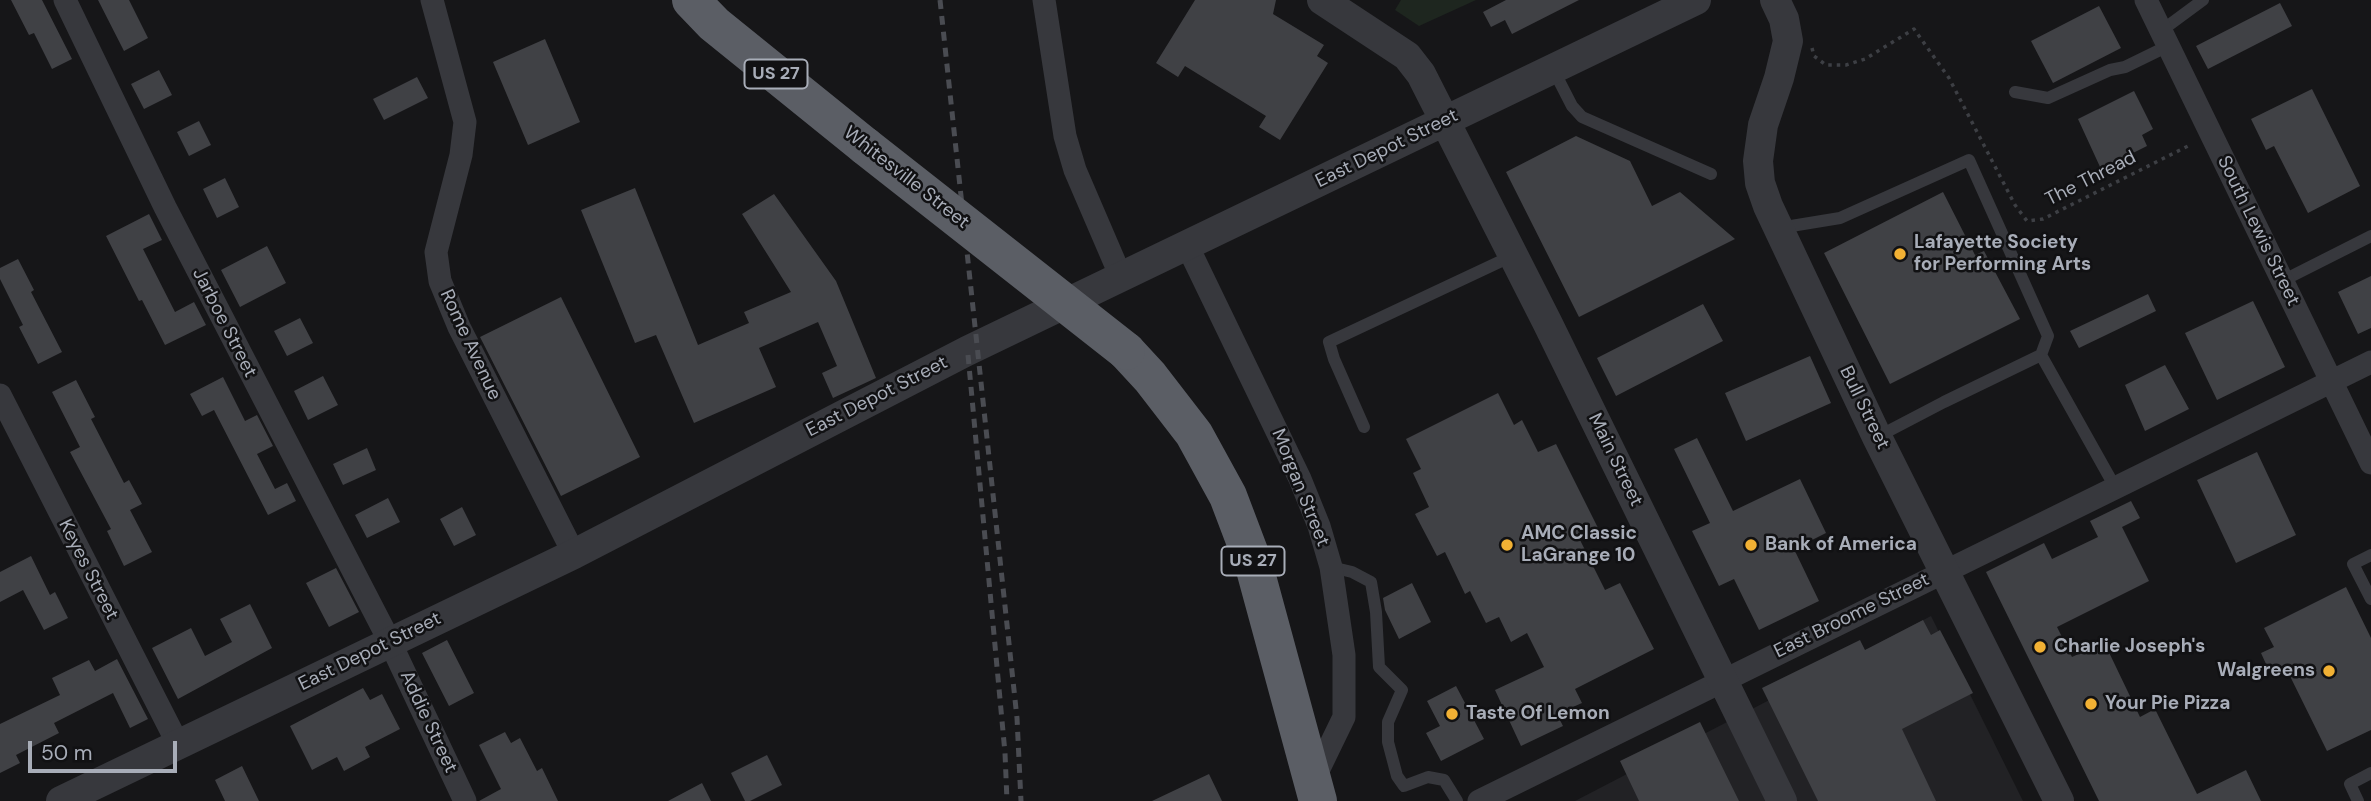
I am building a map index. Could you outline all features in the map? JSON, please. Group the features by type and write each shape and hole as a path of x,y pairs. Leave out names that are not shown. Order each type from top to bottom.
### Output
{"highway":[{"name":"Whitesville Street","path":"691,0 714,24 864,146 1126,352"},
{"name":"Morgan Street","path":"1126,352 1150,377 1187,424 1228,496 1253,562 1315,792"}],"street":[{"name":"Jarboe Street","path":"65,0 164,207 390,642"},
{"name":"Rome Avenue","path":"432,0 465,121 461,155 436,253 440,281 459,327 574,554"},
{"path":"1044,0 1065,136 1080,181 1121,277"},
{"name":"Main Street","path":"1322,0 1407,56 1421,74 1782,801"},
{"name":"East Depot Street","path":"61,801 574,554 967,351 1696,0"},
{"name":"Bull Street","path":"1775,0 1784,19 1788,41 1763,125 1758,161 1760,183 1768,206 1877,437 2059,801"},
{"name":"South Lewis Street","path":"2146,0 2371,463"},
{"name":"Morgan Street","path":"1187,245 1300,479 1319,526 1331,567 1344,655 1344,718 1315,792"},
{"name":"East Broome Street","path":"1479,801 2371,362"},
{"name":"Keyes Street","path":"0,395 178,744"},
{"name":"Addie Street","path":"390,642 465,801"}],"lane":[{"path":"2015,92 2048,97 2110,70 2124,67 2164,38 2203,0"},
{"path":"1553,69 1572,107 1582,117 1711,174"},
{"path":"1778,228 1840,218 1969,160 2048,336 2041,355 1877,437"},
{"path":"2283,281 2371,236"},
{"path":"1364,427 1329,342 1513,255"},
{"path":"2041,355 2115,488"},
{"path":"2371,555 2353,564 2371,599"},
{"path":"1331,567 1352,572 1371,582 1376,612 1379,667 1402,691 1388,722 1388,742 1397,776 1404,786 1428,776 1444,780 1457,801"},
{"path":"2358,801 2350,784 2371,773"}],"path":[{"name":"The Thread","path":"1811,46 1814,56 1826,65 1846,65 1865,59 1914,29 1949,78 2015,205 2027,221 2043,219 2212,136"}],"shaded area":[{"path":"1401,0 1476,0 1419,26 1395,10"},
{"path":"1931,616 2023,801 1575,801"}],"building":[{"path":"11,0 42,0 72,59 52,69 34,33 29,35"},
{"path":"98,0 129,0 148,38 124,51"},
{"path":"1195,0 1276,0 1273,14 1324,45 1317,56 1328,63 1280,140 1259,127 1266,116 1185,66 1178,77 1156,63"},
{"path":"1506,0 1579,0 1512,34 1505,20 1491,27 1483,12"},
{"path":"2280,3 2292,26 2208,69 2196,46"},
{"path":"2099,6 2121,48 2053,83 2031,41"},
{"path":"545,39 580,122 528,145 493,62"},
{"path":"159,70 172,95 144,109 131,84"},
{"path":"417,77 428,98 384,120 373,99"},
{"path":"2312,89 2360,186 2308,213 2274,146 2266,150 2251,119"},
{"path":"2134,91 2153,129 2142,135 2147,146 2101,169 2078,119"},
{"path":"199,121 211,145 189,156 177,132"},
{"path":"1576,136 1630,161 1652,206 1680,192 1735,239 1579,317 1506,172"},
{"path":"225,178 239,207 217,218 203,189"},
{"path":"635,188 698,345 749,323 744,312 791,292 742,214 774,194 836,281 876,378 833,398 822,373 837,366 818,322 759,348 776,387 694,423 656,335 635,343 581,210"},
{"path":"1943,192 1975,255 1984,251 2020,319 1890,384 1824,253"},
{"path":"149,214 162,240 143,249 175,312 194,302 206,325 165,345 106,236"},
{"path":"267,246 286,283 240,307 221,270"},
{"path":"18,259 34,290 31,292 62,352 38,364 19,327 23,325 0,279 0,268"},
{"path":"2371,276 2371,328 2358,334 2338,292"},
{"path":"2148,294 2156,311 2079,348 2070,331"},
{"path":"561,297 640,457 561,496 480,337"},
{"path":"2253,301 2285,367 2217,400 2185,333"},
{"path":"1703,304 1723,341 1616,396 1597,358"},
{"path":"300,318 313,343 287,356 274,331"},
{"path":"1810,356 1831,403 1746,441 1725,393"},
{"path":"2165,365 2189,409 2145,431 2125,385"},
{"path":"323,376 338,405 308,420 294,391"},
{"path":"223,377 245,421 257,415 273,446 257,454 275,489 287,483 296,501 268,515 214,410 202,416 190,394"},
{"path":"76,380 95,417 91,419 124,483 129,480 142,504 130,510 152,552 124,566 107,531 111,529 70,452 80,447 52,392"},
{"name":"AMC Classic LaGrange 10","path":"1498,393 1514,425 1522,420 1538,452 1556,444 1598,528 1579,538 1605,590 1620,583 1654,649 1575,689 1582,703 1557,714 1563,726 1521,746 1495,690 1544,667 1527,633 1511,642 1499,617 1486,623 1470,591 1465,594 1445,552 1437,556 1415,514 1429,507 1413,473 1421,469 1406,439"},
{"name":"Bank of America","path":"1697,438 1733,511 1800,479 1826,533 1794,549 1819,601 1759,630 1734,579 1719,586 1692,531 1710,523 1674,449"},
{"path":"367,448 376,470 343,485 333,464"},
{"path":"2257,452 2296,535 2236,563 2197,480"},
{"path":"388,498 400,522 367,538 355,515"},
{"path":"2131,501 2140,518 2122,527 2149,581 2057,627 2072,657 2104,642 2140,717 2155,709 2197,794 2246,770 2261,801 2099,801 1986,572 2044,543 2052,559 2098,537 2090,521"},
{"path":"462,507 476,535 454,546 440,519"},
{"path":"31,556 50,595 55,592 68,618 44,630 23,590 0,602 0,572"},
{"path":"336,568 359,612 329,627 306,583"},
{"path":"1412,583 1431,622 1399,639 1385,610 1383,598"},
{"name":"Walgreens","path":"2346,587 2371,638 2371,730 2327,751 2286,668 2271,675 2261,653 2274,647 2264,628"},
{"path":"250,604 272,648 178,699 152,648 191,628 205,656 232,642 220,619"},
{"path":"1923,620 1931,635 1940,630 1973,693 1902,729 1936,801 1818,801 1762,688 1860,640 1865,650"},
{"path":"447,640 474,693 449,706 422,653"},
{"path":"117,659 148,719 130,728 113,693 54,723 59,733 16,755 20,763 0,773 0,724 60,695 52,678 89,660 95,671"},
{"name":"Taste Of Lemon","path":"1456,686 1484,739 1441,761 1426,733 1440,726 1427,701"},
{"path":"363,688 370,700 382,694 400,729 365,747 370,757 344,771 337,757 312,770 290,726"},
{"path":"1700,722 1739,801 1639,801 1620,761"},
{"path":"505,732 511,743 520,738 537,771 542,768 558,801 479,801 501,789 479,745"},
{"path":"767,755 782,785 745,801 731,773"},
{"path":"242,766 259,801 225,801 215,780"},
{"path":"1209,774 1222,801 1152,801"},
{"path":"702,783 711,801 668,801"}],"railway":[{"path":"940,0 1017,718 1021,801"},
{"path":"968,355 1005,753 1007,801"}],"place":[{"name":"Lafayette Society for Performing Arts","path":"1900,254"},
{"name":"AMC Classic LaGrange 10","path":"1507,545"},
{"name":"Bank of America","path":"1751,545"},
{"name":"Charlie Joseph's","path":"2040,647"},
{"name":"Walgreens","path":"2329,671"},
{"name":"Your Pie Pizza","path":"2091,704"},
{"name":"Taste Of Lemon","path":"1452,714"}]}
